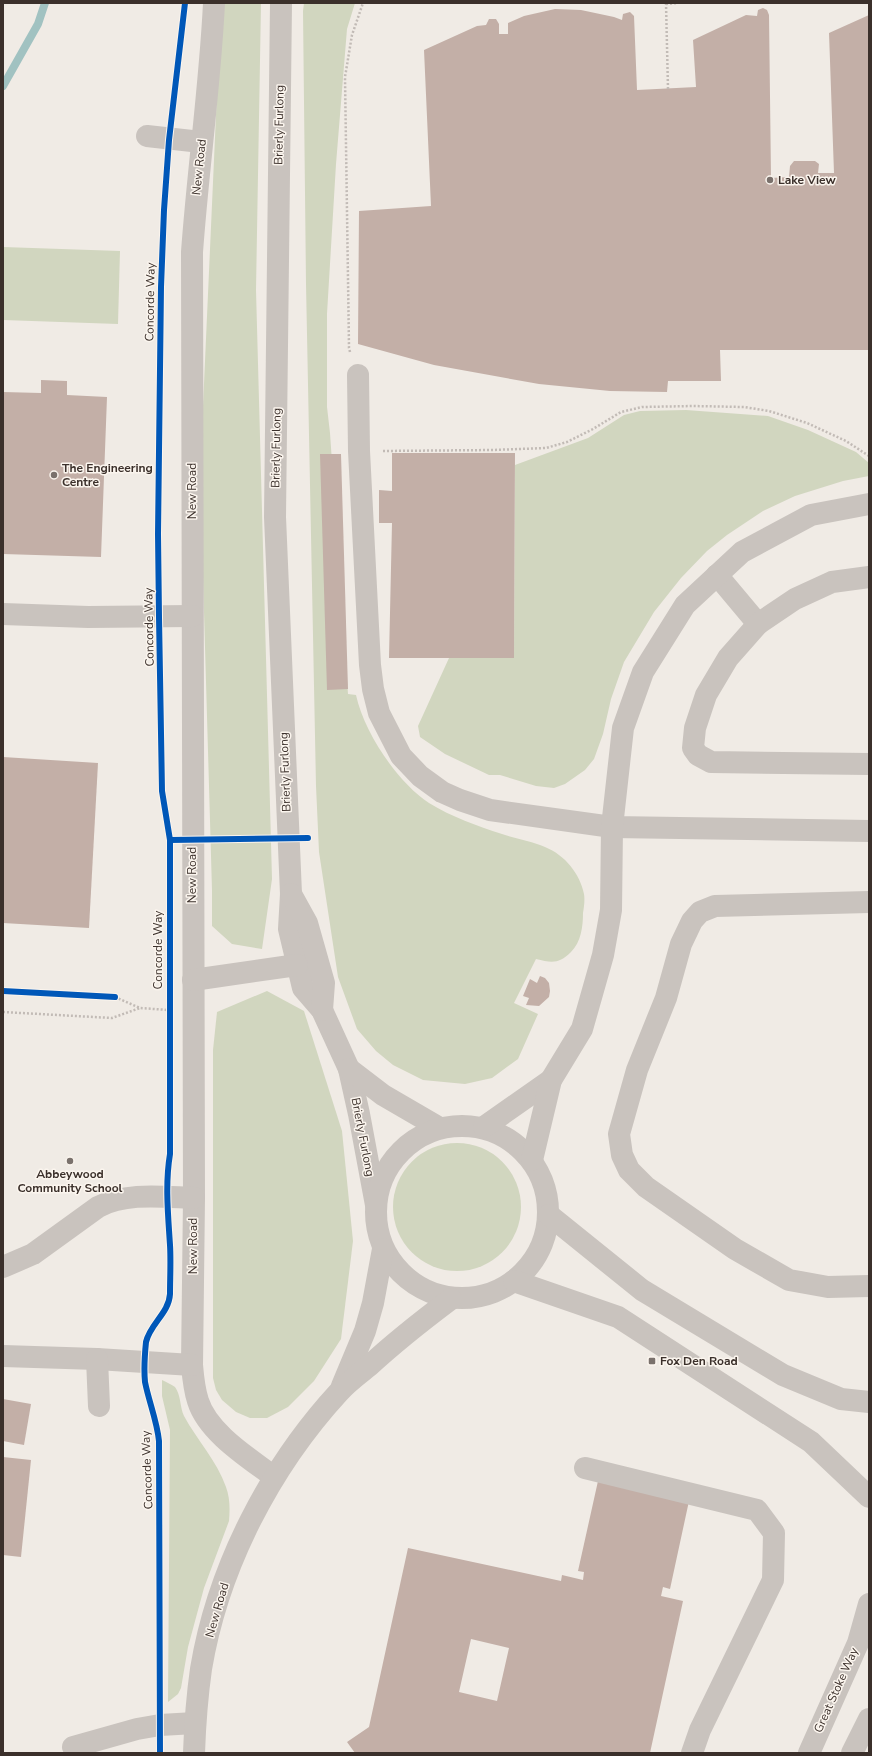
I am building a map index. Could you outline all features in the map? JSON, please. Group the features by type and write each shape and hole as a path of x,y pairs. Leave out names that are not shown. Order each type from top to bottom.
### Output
{"street":[{"name":"New Road","path":"214,3 212,47 201,142 192,252 194,1198 192,1365 193,1383 198,1403 206,1418 230,1443 274,1478"},
{"name":"Brierly Furlong","path":"281,3 275,517 291,894 289,929 303,988 322,1010 348,1070 364,1138 376,1205"},
{"path":"147,136 201,142"},
{"path":"358,375 359,451 370,665 373,689 379,713 401,756 420,776 442,792 490,810 612,827 869,831"},
{"path":"532,1160 551,1080 582,1029 603,955 611,910 612,827 624,728 642,672 685,605 742,552 810,515 869,504"},
{"path":"717,575 758,624"},
{"path":"869,578 832,582 795,600 758,624 728,658 706,695 695,728 693,748 698,755 711,762 869,764"},
{"path":"3,614 88,617 192,616"},
{"name":"Brierly Furlong","path":"291,894 307,923 324,983 322,1010"},
{"path":"869,902 715,906 700,912 692,921 681,944 666,998 637,1070 619,1134 622,1155 629,1170 646,1186 735,1249 789,1280 828,1287 869,1286"},
{"path":"193,980 297,965"},
{"name":"Brierly Furlong","path":"348,1070 383,1095 438,1127"},
{"path":"484,1127 551,1080"},
{"path":"453,1125 484,1127 514,1142 532,1160 541,1176 546,1192 549,1215 544,1241 531,1264 514,1281 496,1291 472,1297 451,1299 431,1293 416,1285 392,1262 383,1249 378,1234 376,1205 383,1177 396,1155 415,1138 438,1127 453,1125"},
{"path":"3,1267 33,1254 98,1207 109,1202 132,1198 194,1198"},
{"path":"549,1215 642,1290 783,1375 841,1399 869,1402"},
{"name":"New Road","path":"340,1391 365,1331 373,1303 383,1249"},
{"path":"514,1281 618,1317 811,1442 869,1497"},
{"name":"New Road","path":"194,1753 195,1723 201,1668 222,1589 240,1544 274,1478 294,1448 340,1391 421,1322 451,1299"},
{"path":"3,1356 97,1359 192,1365"},
{"path":"97,1359 99,1406"},
{"path":"585,1468 757,1510 774,1534 773,1580 700,1730 692,1753"},
{"name":"Great Stoke Way","path":"809,1753 858,1642 869,1604"},
{"path":"852,1753 869,1719"},
{"path":"73,1747 137,1729 160,1725 195,1723"}],"path":[{"path":"358,375 349,348 345,77 352,35 363,3"},
{"path":"668,89 666,3 678,3"},
{"path":"359,451 546,448 567,442 593,429 621,412 642,407 693,406 744,407 769,411 814,426 846,440 869,456"},
{"path":"108,997 115,997 140,1008 169,1014"},
{"path":"3,1012 112,1018 140,1008"}],"green space":[{"path":"221,3 261,3 256,290 272,879 262,949 232,944 212,926 200,473"},
{"path":"304,3 355,3 347,29 336,164 327,314 327,407 348,694 356,695 366,725 374,740 394,769 417,794 429,803 465,821 507,836 535,843 552,850 565,860 575,872 584,894 583,924 577,944 567,956 559,961 551,962 536,959 514,1003 538,1014 518,1059 492,1078 465,1084 423,1080 393,1065 376,1051 357,1029 338,977 319,852 316,786 306,284"},
{"path":"3,247 120,251 118,324 3,320"},
{"path":"686,410 768,416 808,430 856,452 869,463 869,476 843,481 795,496 763,511 727,535 707,551 681,578 654,612 624,662 611,699 603,734 594,759 585,770 565,784 554,788 536,786 500,775 489,775 445,754 420,737 418,726 449,658 514,658 515,465 588,438 624,415 640,411"},
{"path":"267,991 304,1011 342,1131 353,1241 341,1339 314,1381 288,1407 267,1418 250,1418 236,1412 222,1400 216,1390 213,1378 213,1050 217,1012"},
{"path":"463,1143 487,1150 498,1157 507,1166 516,1182 520,1194 520,1220 514,1237 507,1248 498,1257 487,1264 470,1270 451,1271 427,1264 416,1257 407,1248 400,1237 394,1220 393,1201 400,1177 407,1166 416,1157 427,1150 444,1144"},
{"path":"162,1380 175,1387 177,1390 184,1416 222,1477 227,1491 230,1508 229,1521 204,1588 188,1647 181,1688 178,1694 168,1702 170,1430 162,1396"}],"building":[{"name":"Lake View","path":"763,8 767,10 769,15 771,178 789,177 790,166 794,161 815,161 819,164 818,173 834,173 829,33 869,15 869,350 720,350 721,381 668,381 667,392 610,391 539,384 434,365 358,344 359,211 431,206 424,50 477,26 486,25 489,19 496,19 499,24 499,34 508,34 508,23 524,16 555,9 581,10 622,20 623,14 630,12 634,16 637,90 696,87 693,40 746,15 757,16 758,10"},
{"name":"The Engineering Centre","path":"41,380 67,381 67,395 107,397 101,557 3,554 3,392 41,393"},
{"path":"392,453 515,453 514,658 389,658 392,523 379,523 379,490 392,491"},
{"path":"320,454 341,454 348,689 327,690"},
{"path":"3,757 98,763 89,928 3,923"},
{"path":"540,976 545,978 549,983 549,997 539,1006 526,1005 529,998 523,996 530,979 537,983"},
{"path":"3,1399 31,1404 24,1445 3,1441"},
{"path":"3,1457 31,1460 21,1557 3,1555"},
{"path":"598,1481 689,1501 670,1589 663,1587 661,1596 683,1601 650,1753 355,1753 347,1742 369,1727 408,1548 561,1581 562,1575 583,1580 584,1572 578,1571","holes":["471,1639 509,1648 497,1701 459,1692"]}],"waterway":[{"path":"3,86 38,24 45,3"}],"cycle path":[{"name":"Concorde Way","path":"160,1753 159,1441 157,1426 145,1382 145,1368 146,1342 148,1336 163,1313 169,1301 170,1294 170,1251 167,1188 170,1154 170,840 162,791 158,534 161,287 164,210 169,140 185,3"},
{"path":"170,840 308,838"},
{"path":"3,991 115,997"}],"place":[{"name":"Lake View","path":"770,180"},
{"name":"The Engineering Centre","path":"54,475"},
{"name":"Abbeywood Community School","path":"70,1161"},
{"name":"Fox Den Road","path":"652,1361"}]}
